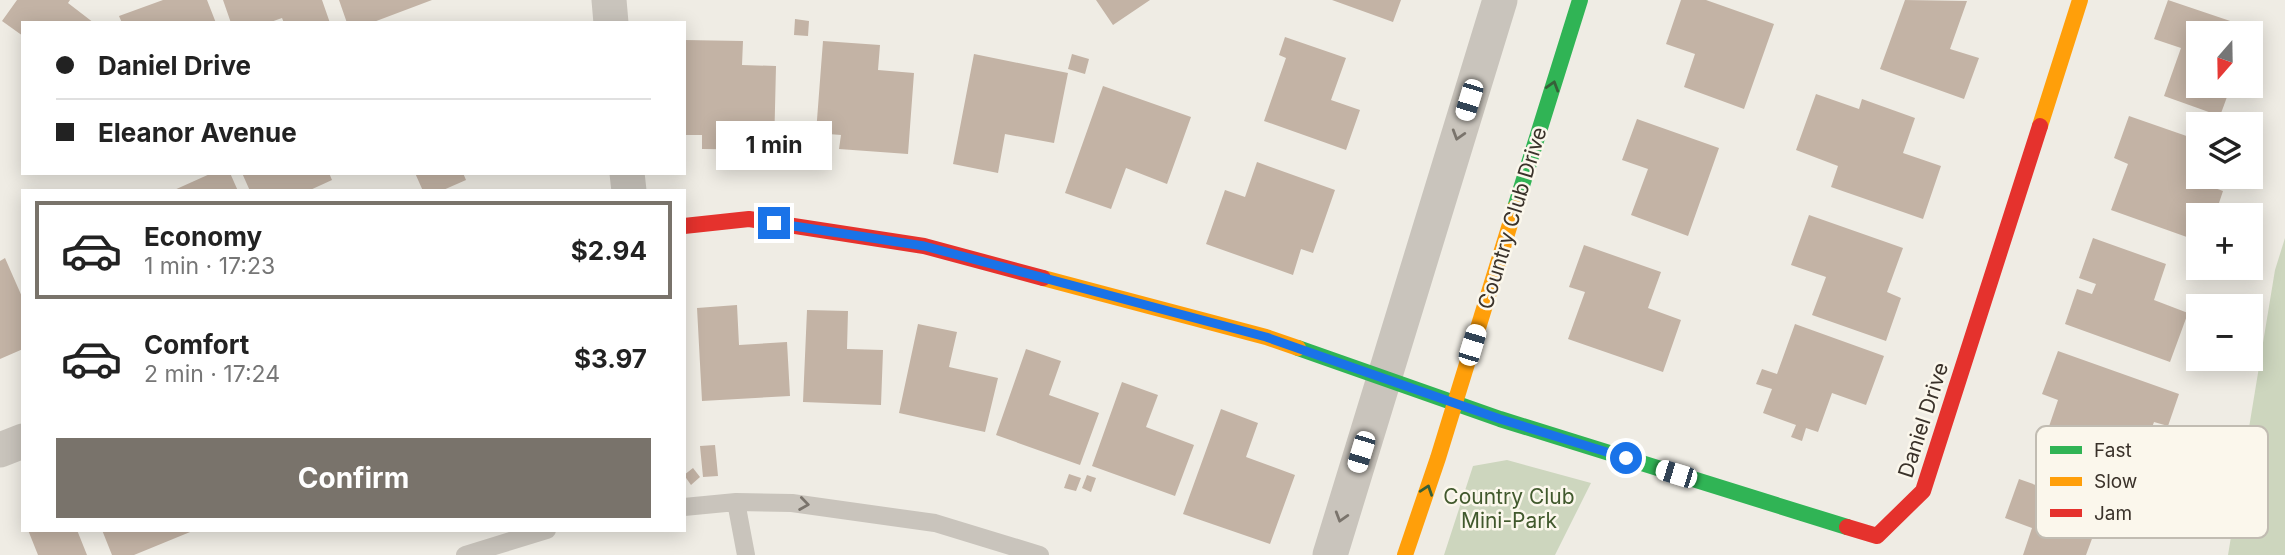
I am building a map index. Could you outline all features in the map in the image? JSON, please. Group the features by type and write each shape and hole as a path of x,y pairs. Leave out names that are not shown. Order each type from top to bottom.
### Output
{"street":[{"path":"609,0 611,21"},
{"path":"1330,555 1399,385 1500,0"},
{"name":"Country Club Drive","path":"1405,555 1438,458 1580,0"},
{"name":"Daniel Drive","path":"686,226 748,219 924,246 1266,337 1399,385 1875,545 1923,491 2080,0"},
{"path":"0,450 21,442"}],"lane":[{"path":"736,502 746,555"},
{"path":"686,507 736,502 792,503 935,523 1040,555"},
{"path":"465,555 540,532"}],"green space":[{"path":"2285,238 2285,555 2228,555 2231,538 2268,538 2268,426 2249,426 2258,371 2263,371 2263,343 2275,270"},
{"name":"Country Club Mini-Park","path":"1507,460 1591,483 1555,555 1444,555 1473,466"}],"building":[{"path":"17,0 70,0 68,3 91,21 21,21 21,35 2,21"},
{"path":"163,0 207,0 215,21 121,21 119,16"},
{"path":"223,0 322,0 329,21 283,21 282,18 274,21 230,21"},
{"path":"339,0 432,0 376,21 346,21"},
{"path":"1096,0 1150,0 1113,25"},
{"path":"1332,0 1401,0 1393,22"},
{"path":"1681,0 1706,0 1774,24 1744,109 1684,87 1695,54 1666,44"},
{"path":"1905,0 1967,1 1950,49 1979,58 1964,99 1880,69"},
{"path":"2168,0 2230,21 2186,21 2186,98 2227,98 2221,112 2209,112 2164,96 2181,48 2154,39"},
{"path":"795,19 809,21 808,36 794,35"},
{"path":"1285,37 1346,58 1331,100 1360,110 1346,150 1264,121 1286,58 1279,55"},
{"path":"686,40 743,41 742,65 776,66 774,150 702,149 702,135 686,135"},
{"path":"823,41 880,45 878,70 914,73 908,154 839,149 841,135 816,133"},
{"path":"974,54 1068,73 1054,143 1005,134 998,173 953,164"},
{"path":"1072,54 1089,59 1085,74 1068,69"},
{"path":"1103,86 1191,117 1167,184 1126,168 1111,209 1065,193"},
{"path":"1816,94 1859,109 1862,99 1915,118 1903,153 1941,166 1923,219 1831,187 1838,166 1796,150"},
{"path":"2129,116 2186,136 2186,189 2223,191 2219,203 2186,203 2186,237 2111,210 2128,164 2114,158"},
{"path":"1637,119 1719,148 1688,236 1631,215 1648,169 1622,160"},
{"path":"1257,162 1335,190 1313,253 1301,249 1293,275 1206,244 1225,190 1245,197"},
{"path":"208,175 231,175 237,189 176,189"},
{"path":"243,175 330,175 332,180 312,189 249,189"},
{"path":"416,175 464,175 466,180 446,189 422,189"},
{"path":"1809,215 1903,248 1887,292 1901,298 1886,341 1812,315 1826,277 1791,265"},
{"path":"2093,238 2166,264 2154,300 2186,312 2170,362 2065,324 2077,289 2092,294 2096,284 2079,278"},
{"path":"1584,245 1661,272 1648,308 1681,320 1663,372 1568,339 1585,292 1569,287"},
{"path":"5,258 21,294 21,350 0,359 0,261"},
{"path":"737,305 739,345 787,342 790,396 702,401 697,308"},
{"path":"807,310 848,311 847,349 883,350 881,405 803,402"},
{"path":"918,324 957,332 949,367 998,378 985,432 899,413"},
{"path":"1795,324 1884,356 1866,405 1832,393 1818,432 1806,428 1802,441 1791,437 1796,425 1763,413 1772,389 1756,384 1762,369 1777,374"},
{"path":"1026,349 1061,361 1049,395 1099,413 1080,465 996,435"},
{"path":"2058,351 2179,394 2168,426 2154,422 2153,426 2049,426 2058,400 2042,394"},
{"path":"1122,382 1158,395 1146,427 1194,445 1175,496 1092,466"},
{"path":"1221,409 1258,423 1246,457 1295,475 1270,544 1183,514"},
{"path":"715,445 718,476 703,477 700,446"},
{"path":"693,468 700,477 691,485 686,473"},
{"path":"1069,474 1081,478 1076,491 1064,488"},
{"path":"1087,475 1096,478 1091,492 1082,488"},
{"path":"2019,479 2036,485 2036,538 2092,538 2086,555 2023,555 2032,528 2005,518"},
{"path":"29,532 78,532 87,555 38,555"},
{"path":"103,532 190,532 134,555 112,555"}],"traffic: fast":[{"path":"1515,208 1580,0"},
{"path":"1298,348 1500,419 1847,527"}],"traffic: slow":[{"path":"2040,126 2080,0"},
{"path":"1405,555 1438,458 1515,208"},
{"path":"1043,278 1266,337 1298,348"}],"traffic: jam":[{"path":"1847,527 1877,536 1923,491 2040,126"},
{"path":"686,226 749,219 924,246 1043,278"}],"route":[{"path":"774,223 924,246 1266,337 1415,391 1626,458"}]}
